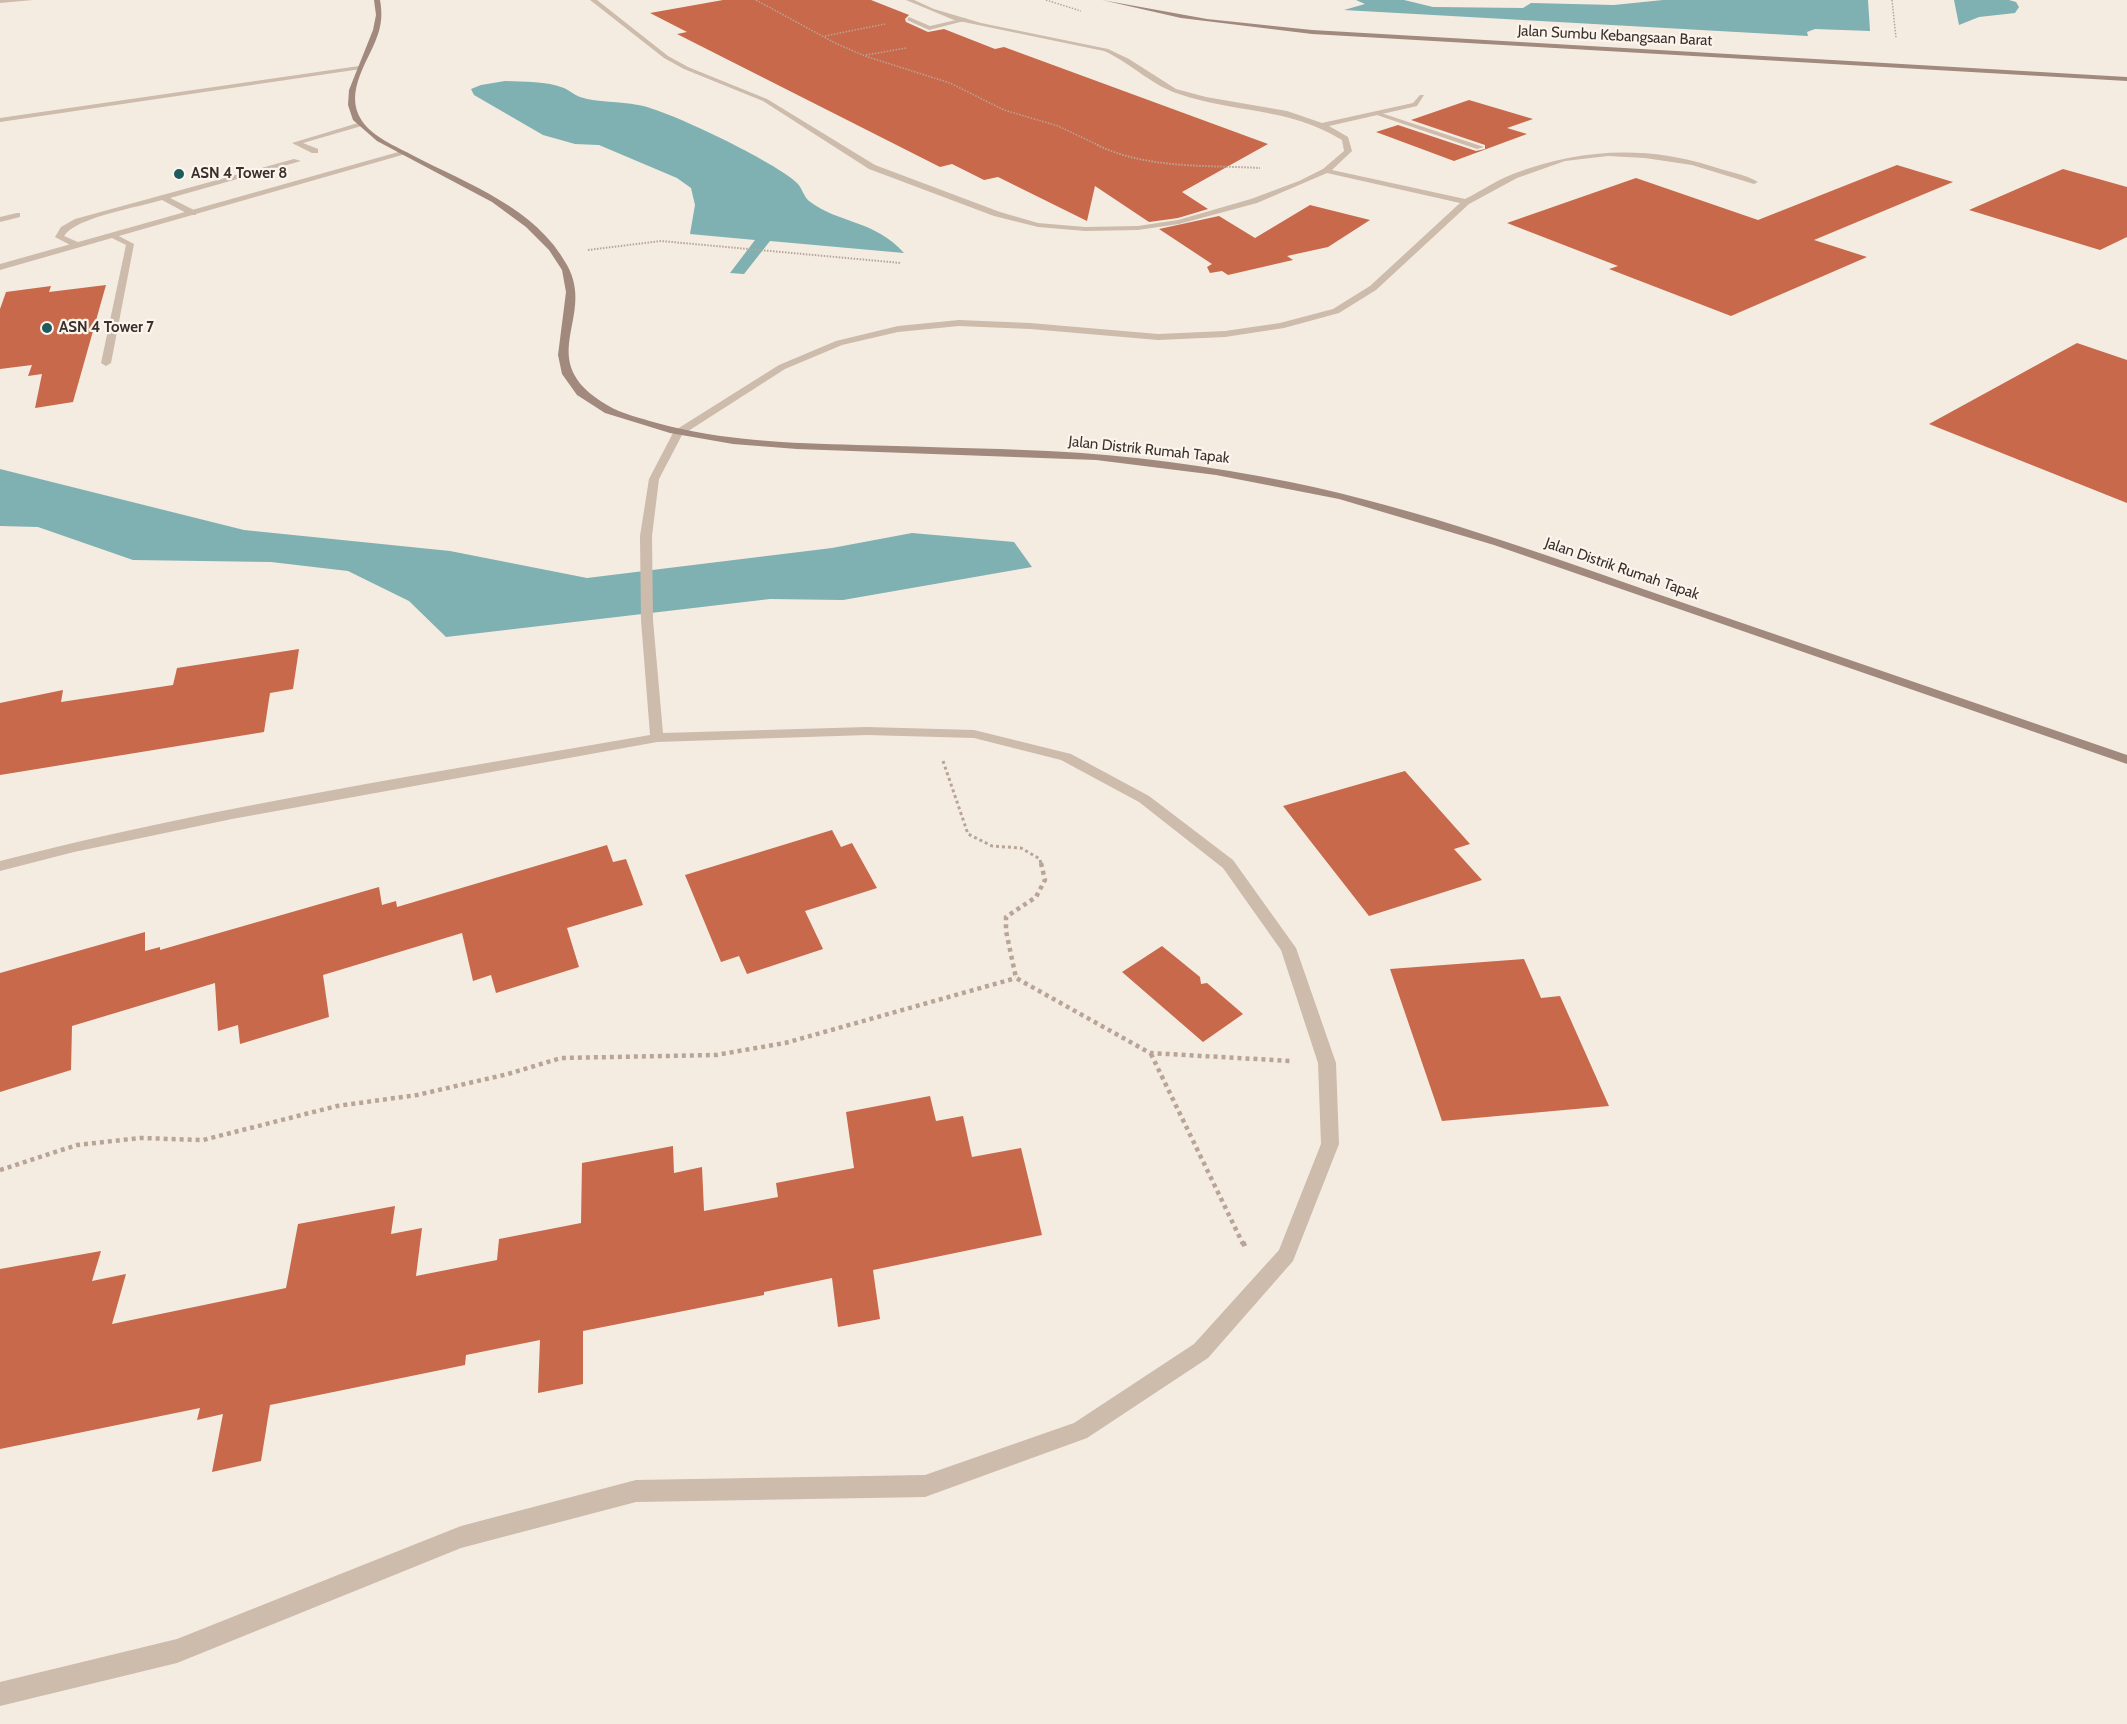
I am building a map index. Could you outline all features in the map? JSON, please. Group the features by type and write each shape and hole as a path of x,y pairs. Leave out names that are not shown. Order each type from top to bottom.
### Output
{"street":[{"path":"0,2 30,0"},
{"path":"315,151 296,143 361,125 354,117 351,99 359,68 378,28 381,8 377,0"},
{"path":"593,0 666,57 686,68 765,100 872,167 997,214 1038,225 1084,229 1138,228 1179,222 1254,201 1302,183 1326,171 1348,151 1345,139 1325,124 1275,110 1182,93 1161,85 1127,59 1106,50 965,20 909,0"},
{"name":"Jalan Sumbu Kebangsaan Barat","path":"1105,0 1209,22 1312,32 2127,79"},
{"path":"909,20 929,28 965,20"},
{"path":"0,120 359,68"},
{"path":"1325,124 1415,105 1422,96"},
{"path":"1376,113 1480,147"},
{"name":"Jalan Distrik Rumah Tapak","path":"361,125 369,134 487,195 524,222 557,252 572,286 569,323 561,357 570,385 609,411 678,433 793,446 1097,457 1236,475 1356,500 1486,538 2127,760"},
{"path":"0,267 405,153"},
{"path":"657,738 647,620 646,536 654,479 678,433 782,367 840,343 898,328 959,323 1030,326 1158,337 1225,334 1281,326 1336,311 1373,288 1466,202 1524,172 1564,159 1608,154 1693,163 1754,182"},
{"path":"77,245 59,237 64,229 78,221 297,161"},
{"path":"1326,171 1466,202"},
{"path":"164,198 193,213"},
{"path":"0,220 17,215"},
{"path":"106,363 130,244 113,235"},
{"path":"0,866 74,847 232,814 657,738 867,731 974,734 1066,758 1144,799 1228,864 1288,948 1327,1063 1330,1144 1286,1255 1201,1351 1080,1431 925,1486 636,1491 461,1537 177,1651 0,1694"}],"path":[{"path":"756,0 824,37 865,56 950,83 1004,110 1058,126 1114,153 1130,158 1175,164 1268,168"},
{"path":"1892,0 1896,39"},
{"path":"824,37 909,20"},
{"path":"557,252 652,244 651,242 661,241 901,263"},
{"path":"933,733 968,834 992,846 1021,848 1040,859 1045,880 1036,897 1006,917 1016,978"},
{"path":"0,1170 77,1145 140,1138 203,1140 337,1106 417,1095 508,1074 561,1058 716,1055 785,1043 1016,978 1150,1053 1327,1063"},
{"path":"1150,1053 1262,1282"}],"water":[{"path":"1356,0 1404,0 1433,7 1523,8 1531,3 1614,5 1663,0 1868,0 1870,31 1815,29 1807,32 1808,36 1344,10 1365,4"},
{"path":"1954,0 2009,0 2016,2 2019,7 2015,13 1979,17 1959,25"},
{"path":"505,81 550,84 587,99 631,104 672,116 768,163 797,183 809,201 832,214 881,234 904,253 770,241 744,274 730,273 755,240 690,234 695,205 691,188 677,178 599,145 575,144 543,135 474,95 471,89"},
{"path":"0,469 244,530 450,551 587,578 832,548 912,533 1014,542 1032,567 843,600 770,599 446,637 409,601 348,571 271,562 133,560 38,527 0,526"}],"building":[{"path":"723,0 871,0 909,15 905,19 906,22 928,32 944,29 995,49 1004,47 1268,144 1182,192 1208,209 1178,218 1149,222 1095,186 1087,221 998,177 984,180 952,164 940,167 677,34 687,32 650,13"},
{"path":"1469,100 1533,119 1507,128 1527,134 1454,161 1376,132 1398,125 1476,151 1485,149 1485,145 1411,120"},
{"path":"1897,165 1953,182 1814,240 1867,257 1731,316 1609,269 1618,266 1507,223 1636,178 1758,220"},
{"path":"2063,169 2127,187 2127,237 2100,250 1969,210"},
{"path":"1310,205 1370,220 1328,247 1287,256 1293,260 1228,275 1222,271 1210,273 1207,267 1212,264 1159,229 1219,216 1255,238"},
{"name":"ASN 4 Tower 7","path":"106,285 73,402 35,408 42,374 28,376 32,365 0,369 0,309 6,292 51,286 49,292"},
{"path":"2077,343 2127,360 2127,503 1929,424"},
{"path":"299,649 293,689 270,693 264,732 0,775 0,703 63,690 61,702 173,685 177,668"},
{"path":"1405,771 1470,844 1454,849 1482,880 1369,916 1283,806"},
{"path":"832,830 841,847 852,843 877,888 805,911 823,949 747,974 739,956 721,962 685,875"},
{"path":"607,845 613,862 626,859 643,905 567,928 579,967 496,993 491,975 473,981 462,933 323,975 329,1017 240,1044 238,1025 218,1031 215,983 72,1026 71,1070 0,1092 0,973 145,932 145,951 160,947 160,950 379,887 382,905 396,901 397,907"},
{"path":"1162,946 1200,977 1201,984 1207,983 1243,1014 1203,1042 1122,972"},
{"path":"1524,959 1541,998 1560,996 1609,1106 1442,1121 1390,969"},
{"path":"930,1096 936,1121 963,1116 972,1157 1021,1148 1042,1235 873,1270 880,1319 838,1327 832,1278 764,1292 764,1295 583,1331 583,1384 538,1393 540,1340 466,1355 465,1365 270,1405 261,1461 212,1472 223,1414 197,1420 200,1408 0,1449 0,1269 101,1251 92,1281 126,1274 112,1324 286,1288 298,1224 395,1206 391,1234 422,1228 416,1276 497,1260 499,1239 581,1223 582,1163 673,1146 674,1173 702,1167 704,1211 778,1197 776,1183 854,1168 846,1112"}],"place":[{"name":"ASN 4 Tower 8","path":"179,174"},
{"name":"ASN 4 Tower 7","path":"47,328"}]}
